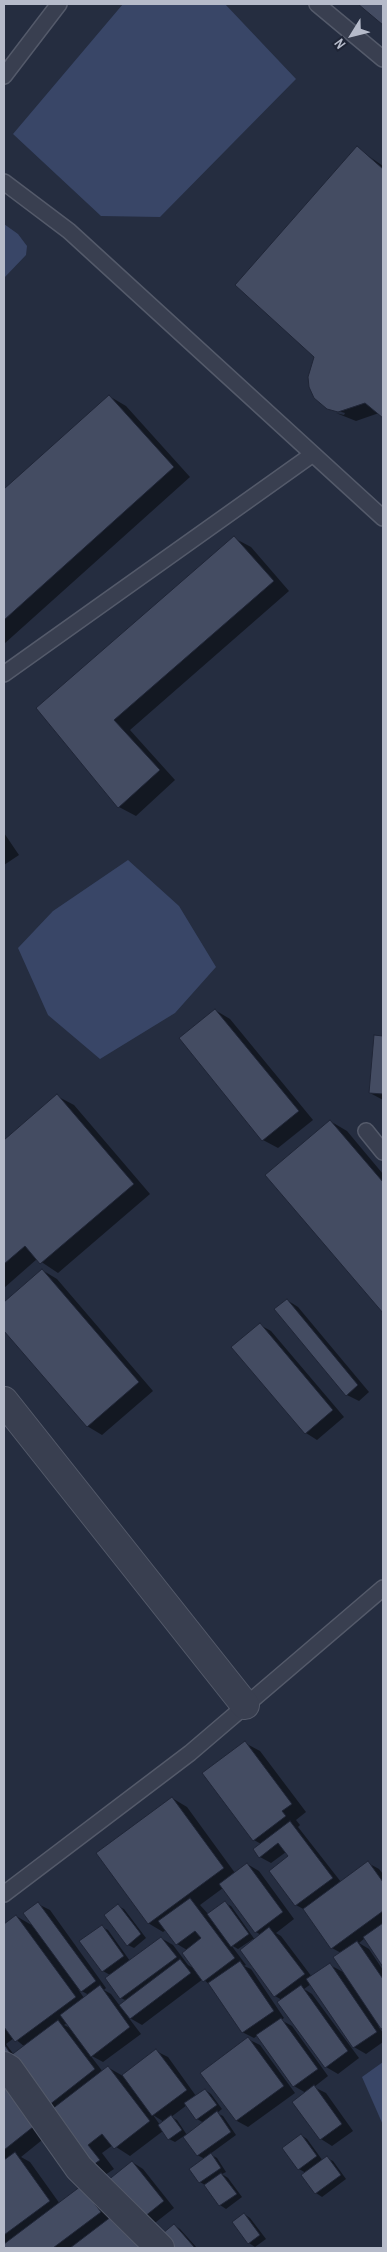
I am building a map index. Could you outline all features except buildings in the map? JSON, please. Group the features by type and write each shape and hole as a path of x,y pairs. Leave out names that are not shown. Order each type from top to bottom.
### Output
{"street":[{"path":"4,1401 245,1706"},
{"path":"4,2066 9,2069 79,2168 160,2248"}],"lane":[{"path":"4,76 59,4"},
{"path":"317,4 383,59"},
{"path":"4,182 69,231 383,518"},
{"path":"4,674 313,454"},
{"path":"366,1131 383,1152"},
{"path":"4,1894 190,1753 383,1588"}],"water":[{"path":"123,4 225,4 296,79 160,217 101,216 13,134"},
{"path":"4,224 18,234 27,246 26,255 4,278"},
{"path":"128,860 179,906 216,967 175,1013 100,1059 48,1015 18,948 53,911"},
{"path":"383,2062 383,2125 362,2077"}]}
